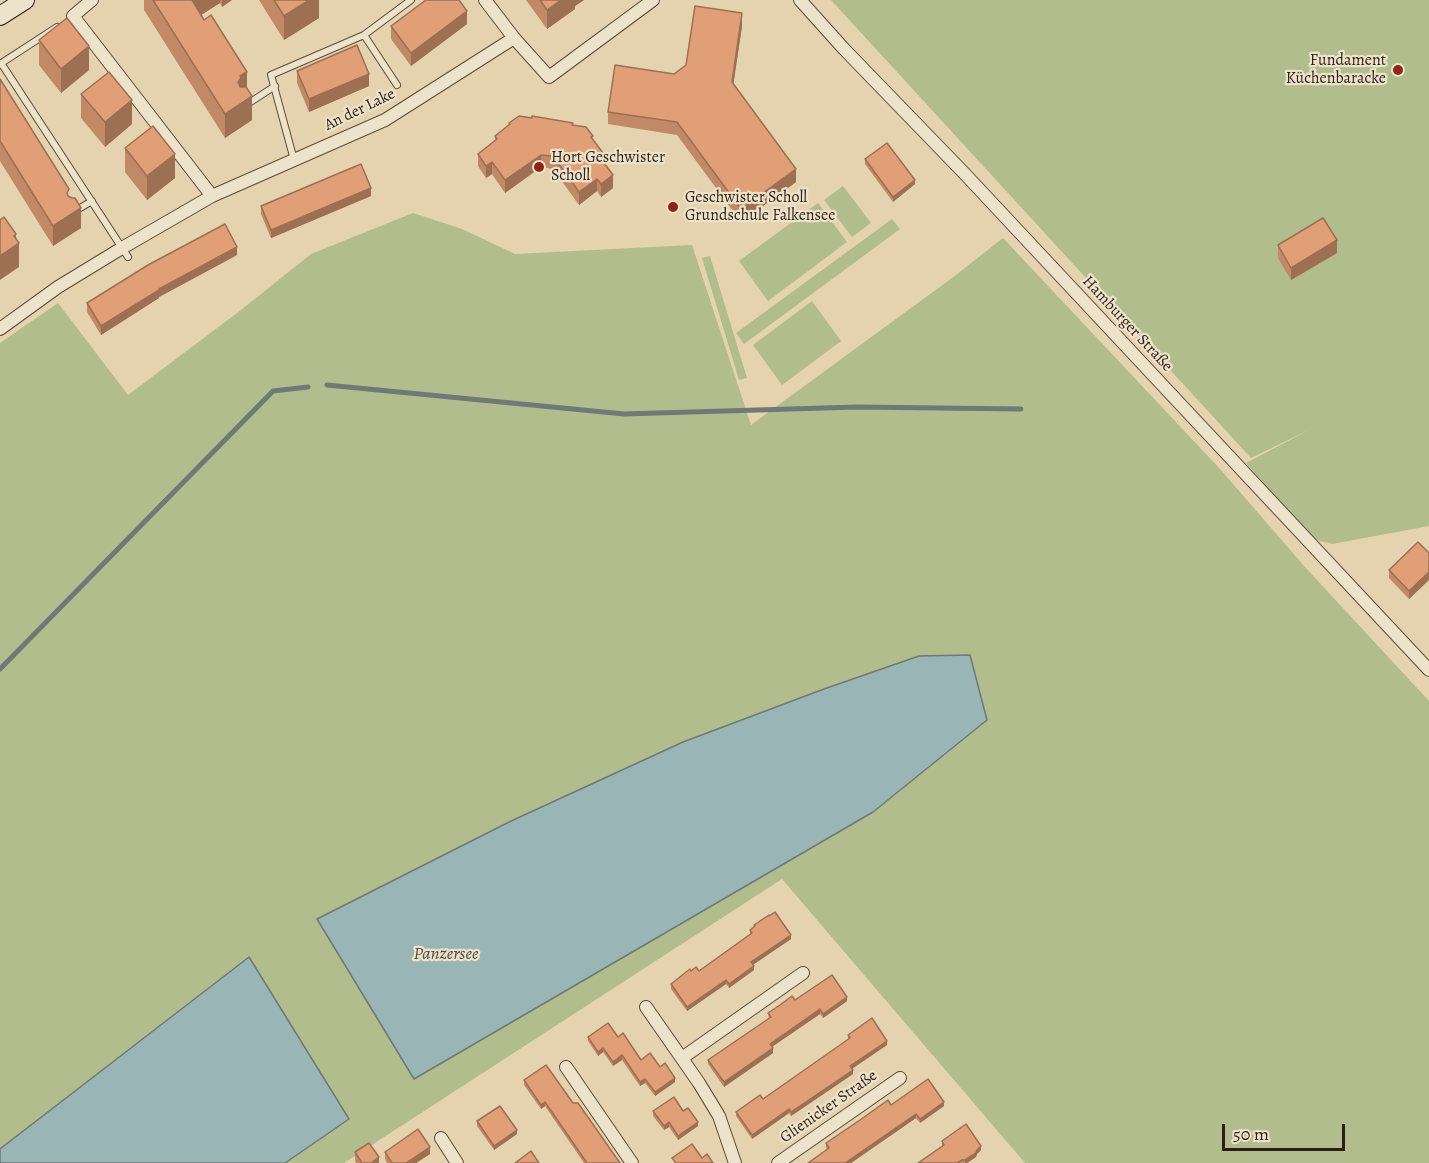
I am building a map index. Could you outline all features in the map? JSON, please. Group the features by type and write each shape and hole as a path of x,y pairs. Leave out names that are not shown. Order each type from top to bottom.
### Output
{"main road":[{"path":"0,16 25,0"}],"street":[{"path":"92,0 73,16 212,196"},
{"path":"485,0 514,38 549,77 653,0"},
{"name":"Hamburger Straße","path":"800,0 1429,670"},
{"name":"An der Lake","path":"0,329 58,287 125,253 212,196 385,120 514,38"},
{"path":"682,1058 803,973"},
{"path":"646,1007 699,1083 718,1116 735,1163"},
{"path":"566,1067 632,1163"},
{"name":"Glienicker Straße","path":"778,1163 900,1078"},
{"path":"441,1138 457,1163"}],"lane":[{"path":"294,160 271,75 364,35 411,0"},
{"path":"73,16 1,64 125,253"},
{"path":"364,35 397,85"},
{"path":"243,106 275,86"},
{"path":"72,213 92,201"}],"green space":[{"path":"831,0 1429,0 1429,526 1332,544 1316,540 1303,529 1246,463 1311,429 1251,458"},
{"path":"843,186 871,223 852,237 824,200"},
{"path":"818,203 847,242 768,301 739,261"},
{"path":"413,213 462,229 515,254 692,245 751,425 1003,238 1220,469 1305,567 1429,701 1429,1163 1025,1163 782,879 344,1163 286,1163 349,1119 249,957 0,1149 0,343 58,303 128,395 311,254","holes":["919,656 970,656 987,720 873,812 414,1078 317,919 509,822 683,742"]},
{"path":"892,219 900,229 744,344 736,333"},
{"path":"710,256 747,378 739,380 702,258"},
{"path":"812,301 841,341 782,385 753,345"}],"water":[{"name":"Panzersee","path":"970,655 987,720 873,812 414,1079 317,919 509,822 683,742 919,656"},
{"path":"249,957 349,1119 285,1163 0,1163 0,1149"}],"building":[{"path":"153,0 192,0 204,20 211,15 247,72 240,76 238,82 240,87 246,87 252,96 225,114"},
{"path":"274,0 309,0 284,16"},
{"path":"426,0 459,0 467,11 411,53 391,26"},
{"path":"540,0 561,0 547,10"},
{"path":"695,6 742,13 732,82 796,169 741,209 677,122 608,112 615,65 674,74 686,65"},
{"path":"67,18 89,46 61,69 39,40"},
{"path":"357,45 369,74 309,99 297,71"},
{"path":"109,72 132,100 105,122 81,94"},
{"path":"0,79 69,189 68,196 75,198 81,208 53,226 0,141"},
{"name":"Hort Geschwister Scholl","path":"519,116 532,118 532,116 586,127 603,153 599,156 613,175 601,184 597,179 579,192 553,156 541,155 505,180 492,162 486,166 478,154 497,139 495,136"},
{"path":"153,126 175,154 147,176 125,148"},
{"path":"887,143 915,180 893,197 865,159"},
{"path":"361,164 371,188 271,230 261,206"},
{"path":"4,217 16,234 14,236 19,243 0,256 0,220"},
{"path":"1323,218 1337,240 1291,268 1278,245"},
{"path":"225,224 237,247 159,289 101,326 87,303 148,265"},
{"path":"1418,542 1429,553 1429,572 1409,591 1389,570"},
{"path":"775,912 791,935 751,962 754,966 729,984 726,980 687,1007 671,984 690,969 691,971 696,967 699,971 752,933 750,930 754,925"},
{"path":"832,975 847,997 823,1014 820,1009 770,1044 773,1048 724,1082 708,1060 771,1017 768,1013 792,996 795,1000"},
{"path":"872,1018 887,1041 850,1066 853,1070 791,1112 789,1109 752,1135 736,1112 760,1095 763,1099 850,1038 848,1035"},
{"path":"608,1023 618,1037 623,1033 641,1060 650,1053 660,1067 665,1063 675,1078 655,1092 645,1079 640,1082 622,1055 613,1062 603,1048 598,1052 588,1037"},
{"path":"546,1065 573,1103 578,1103 620,1163 587,1163 545,1102 541,1105 524,1080"},
{"path":"928,1079 944,1102 920,1119 916,1114 845,1163 808,1163 829,1148 826,1143 888,1100 891,1105"},
{"path":"674,1097 683,1111 688,1108 698,1122 678,1136 669,1122 664,1126 653,1111"},
{"path":"500,1106 517,1130 494,1146 477,1121"},
{"path":"966,1124 981,1146 976,1153 957,1163 918,1163 944,1145 942,1141"},
{"path":"418,1129 430,1147 406,1163 392,1163 385,1152"},
{"path":"369,1143 379,1157 371,1163 362,1163 355,1152"},
{"path":"692,1144 702,1158 707,1154 713,1163 676,1163 672,1158"},
{"path":"531,1151 539,1163 515,1163"}],"waterway":[{"path":"327,385 624,414 857,407 1021,409"},
{"path":"0,669 273,391 308,387"}],"place":[{"name":"Fundament Küchenbaracke","path":"1398,70"},
{"name":"Hort Geschwister Scholl","path":"539,167"},
{"name":"Geschwister Scholl Grundschule Falkensee","path":"673,207"}]}
